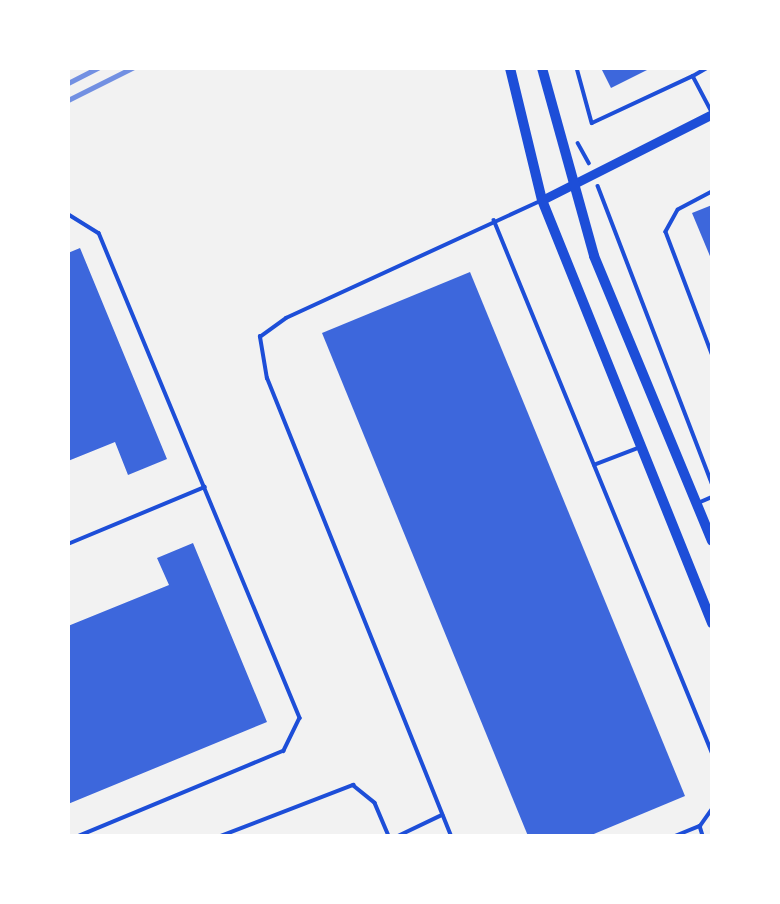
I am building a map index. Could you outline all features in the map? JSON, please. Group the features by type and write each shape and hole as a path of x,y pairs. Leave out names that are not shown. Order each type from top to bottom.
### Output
{"main road":[{"path":"510,68 542,200 712,623"},
{"path":"542,68 572,186 712,541"}],"street":[{"path":"542,200 712,113"}],"lane":[{"path":"577,68 592,123 707,68"},
{"path":"693,76 712,113"},
{"path":"712,192 678,210 666,232 712,354"},
{"path":"451,836 259,353 260,337 286,318 542,200"},
{"path":"68,214 99,233 296,704 298,734 284,751 80,836"},
{"path":"494,220 712,752"},
{"path":"594,465 640,447"},
{"path":"68,544 206,487"},
{"path":"696,504 712,497"},
{"path":"221,836 353,786 375,803 389,836"},
{"path":"675,836 700,826 712,809"},
{"path":"398,836 442,815"},
{"path":"700,826 703,836"}],"path":[{"path":"611,216 622,262 712,483"}],"building":[{"path":"601,68 651,68 611,88"},
{"path":"712,205 712,261 692,213"},
{"path":"80,248 167,459 128,475 115,442 68,461 68,253"},
{"path":"470,272 685,796 589,836 528,836 322,333"},
{"path":"193,543 267,722 68,804 68,626 169,585 157,558"}],"railway":[{"path":"68,83 98,68"},
{"path":"68,100 132,68"}]}
